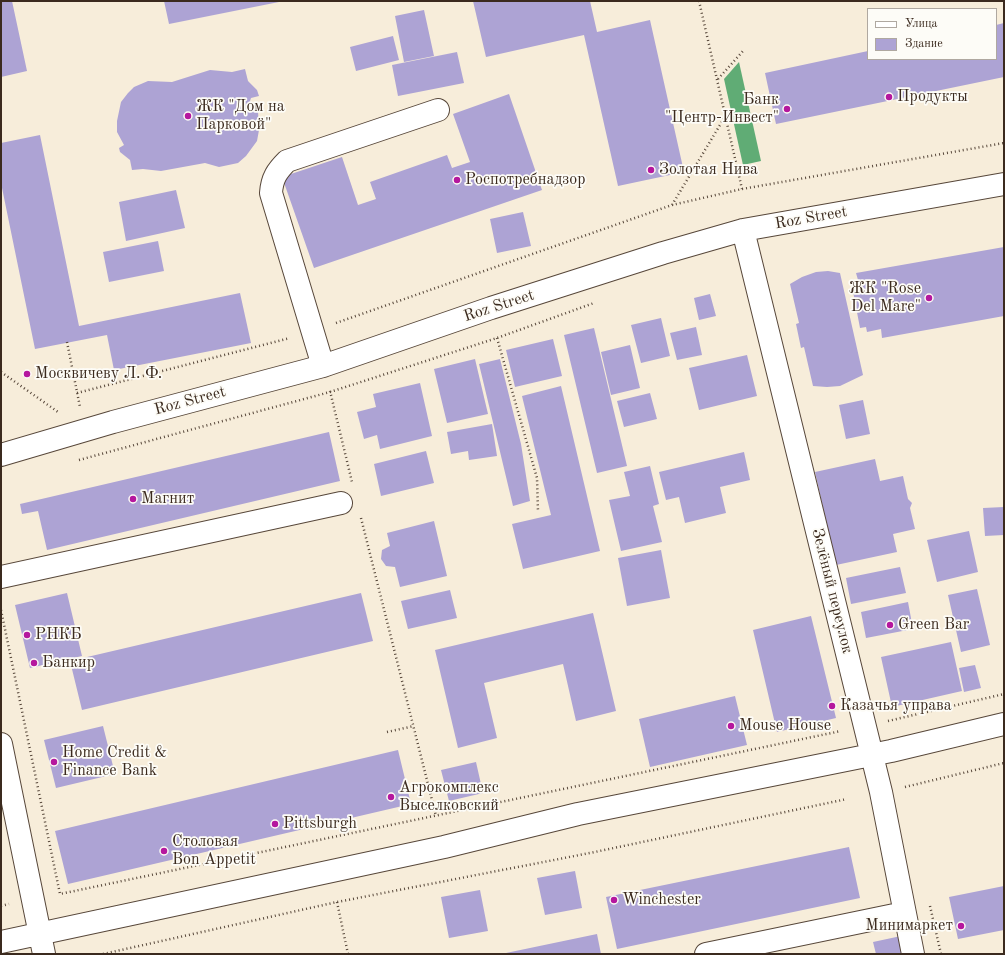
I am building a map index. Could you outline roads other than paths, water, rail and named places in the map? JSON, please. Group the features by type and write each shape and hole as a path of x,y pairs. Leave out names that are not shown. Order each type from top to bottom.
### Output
{"street":[{"path":"324,366 312,332 271,193 272,182 278,170 287,161 438,110"},
{"name":"Roz Street","path":"1,455 84,430 324,366 491,308 663,252 743,230 1004,184"},
{"name":"Зелёный переулок","path":"743,230 881,792 913,954"},
{"path":"1,577 341,502"},
{"path":"1,942 42,944 578,814 871,755 1004,724"},
{"path":"1,744 42,944"},
{"path":"706,954 904,913"}],"place":[{"name":"Продукты","path":"889,97"},
{"name":"Банк \"Центр-Инвест\"","path":"787,109"},
{"name":"ЖК \"Дом на Парковой\"","path":"188,116"},
{"name":"Золотая Нива","path":"651,170"},
{"name":"Роспотребнадзор","path":"457,180"},
{"name":"ЖК \"Rose Del Mare\"","path":"929,298"},
{"name":"Москвичеву Л. Ф.","path":"27,374"},
{"name":"Магнит","path":"133,499"},
{"name":"Green Bar","path":"890,625"},
{"name":"РНКБ","path":"27,635"},
{"name":"Банкир","path":"34,663"},
{"name":"Казачья управа","path":"832,706"},
{"name":"Mouse House","path":"731,726"},
{"name":"Home Credit & Finance Bank","path":"54,762"},
{"name":"Агрокомплекс Выселковский","path":"391,797"},
{"name":"Pittsburgh","path":"275,824"},
{"name":"Столовая Bon Appetit","path":"164,851"},
{"name":"Winchester","path":"614,900"},
{"name":"Минимаркет","path":"961,926"}]}
